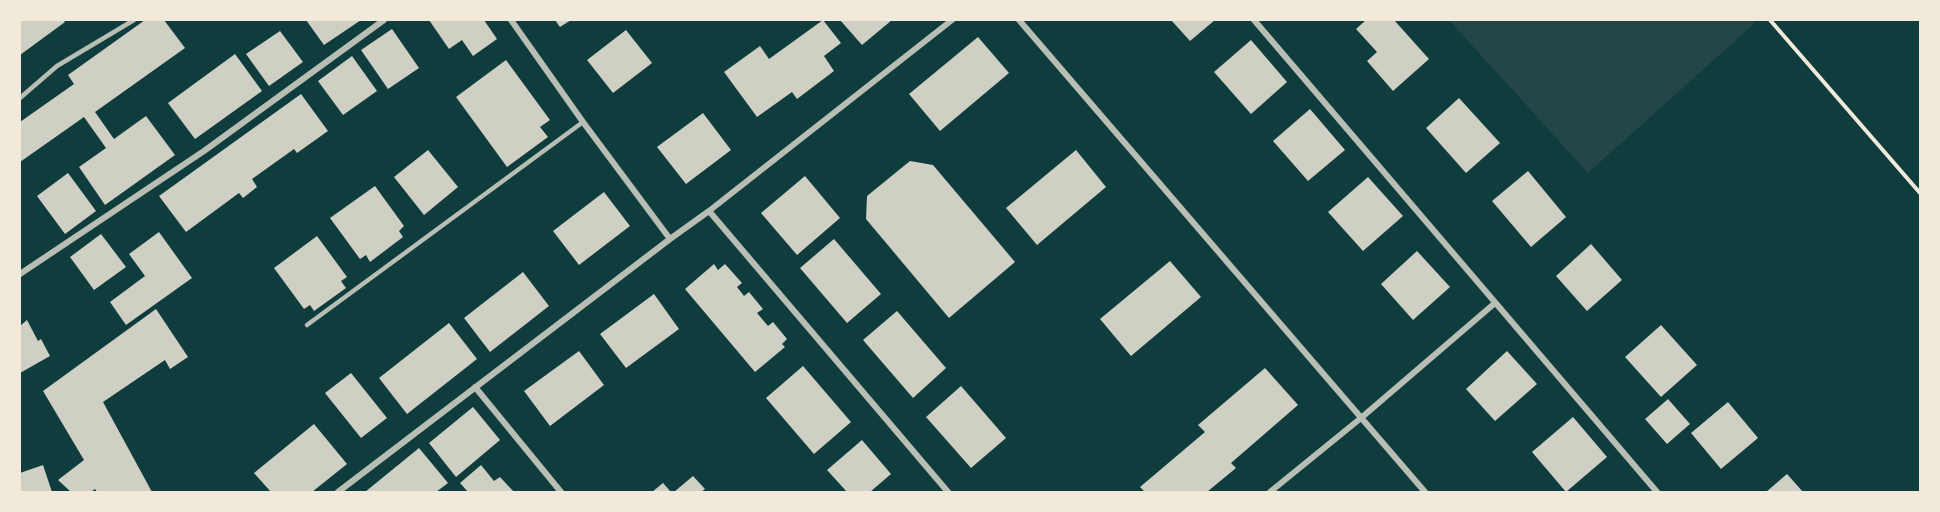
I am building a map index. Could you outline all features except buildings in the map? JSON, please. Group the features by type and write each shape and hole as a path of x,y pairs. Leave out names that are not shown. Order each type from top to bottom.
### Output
{"street":[{"path":"20,274 204,151 384,20"},
{"path":"511,20 670,239"},
{"path":"338,492 709,211 952,20"},
{"path":"1019,20 1425,492"},
{"path":"1254,20 1657,492"},
{"path":"709,211 948,492"},
{"path":"1270,492 1361,418 1495,303"},
{"path":"475,387 561,492"}],"lane":[{"path":"20,98 57,66 134,20"},
{"path":"307,325 583,122"}],"path":[{"path":"1770,20 1920,193"}],"shaded area":[{"path":"1449,20 1752,20 1755,23 1588,173"}]}
